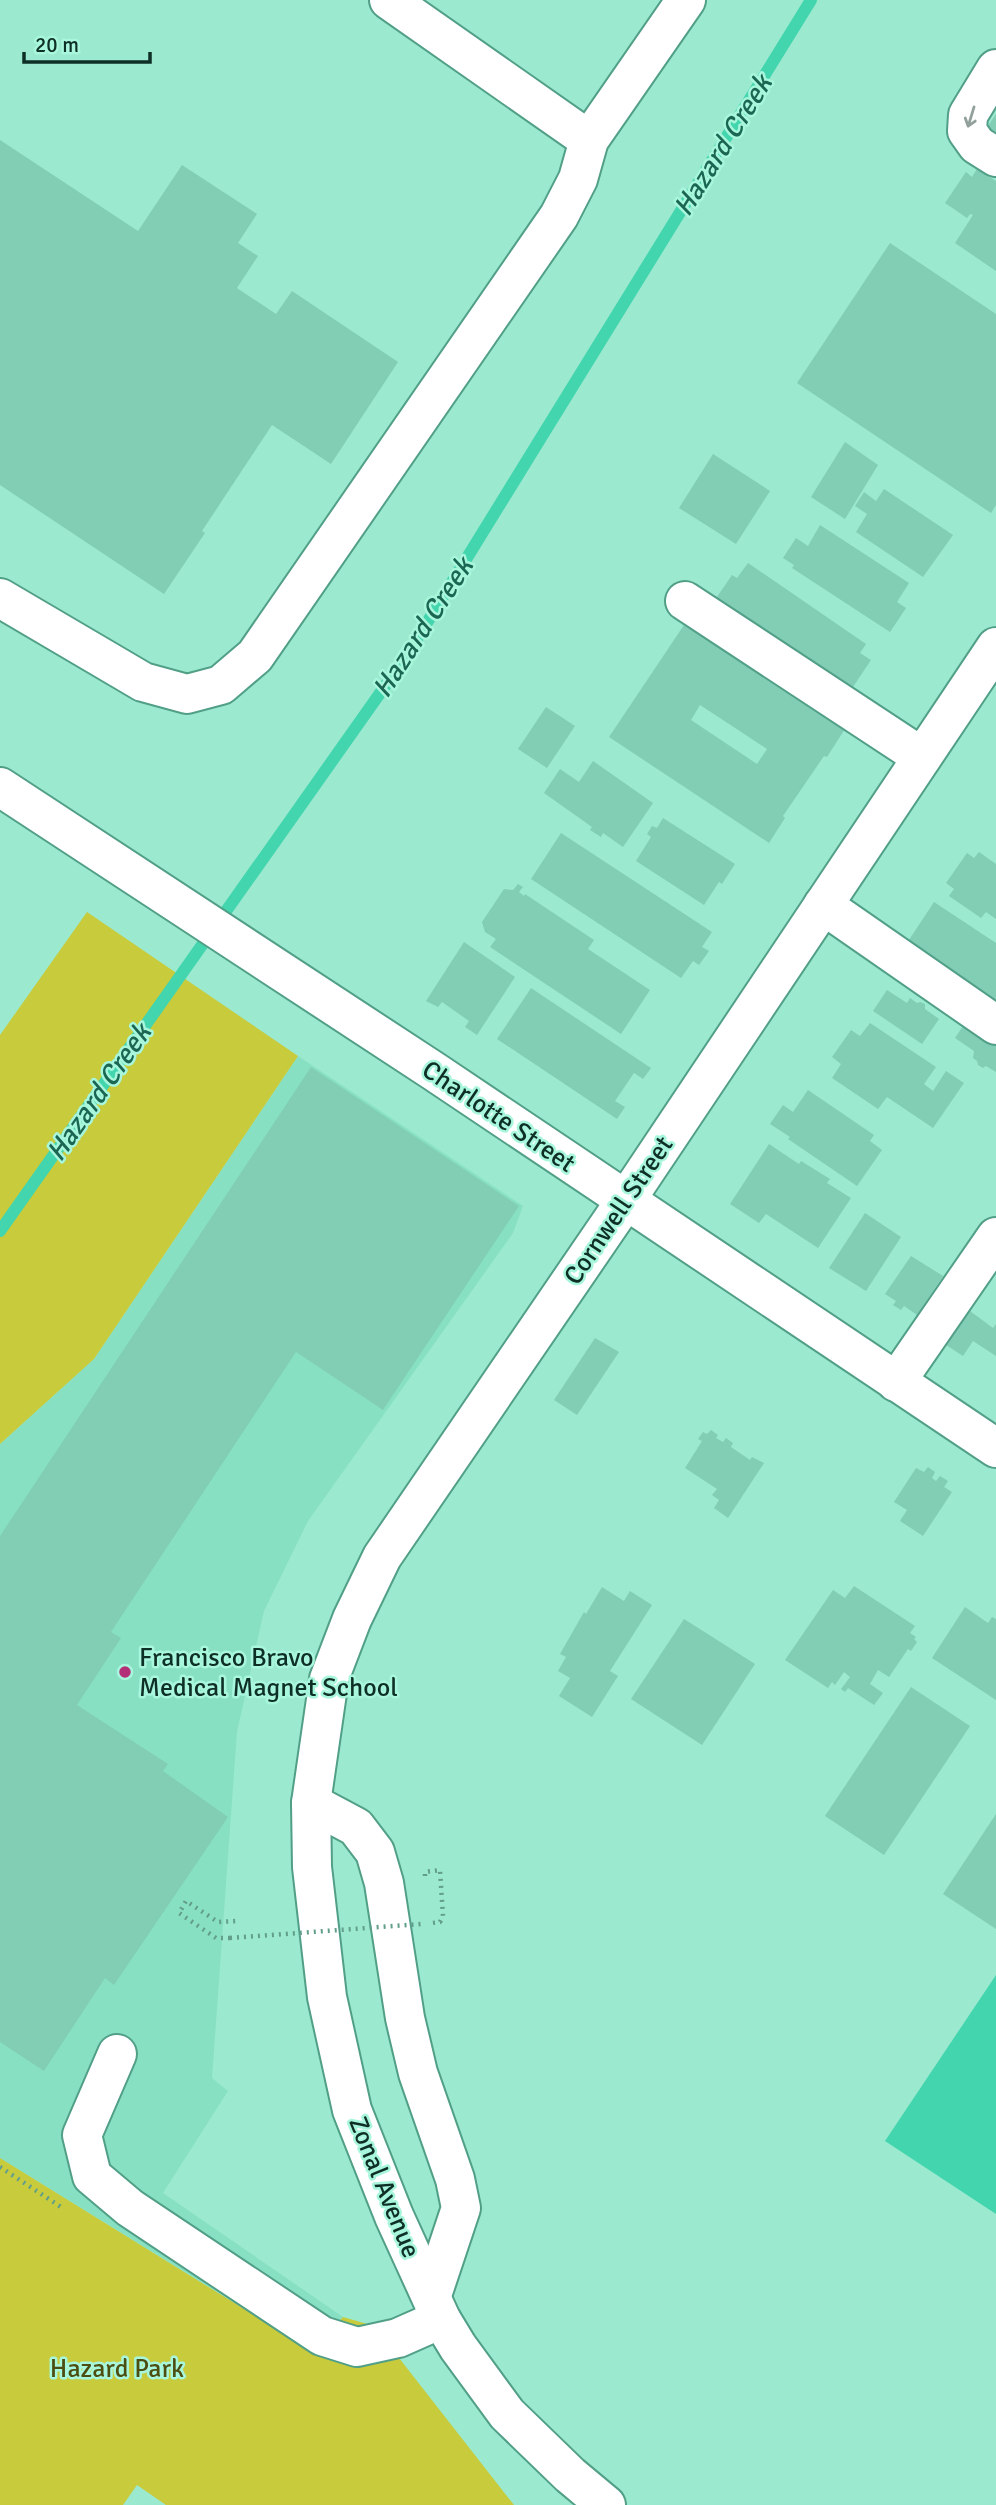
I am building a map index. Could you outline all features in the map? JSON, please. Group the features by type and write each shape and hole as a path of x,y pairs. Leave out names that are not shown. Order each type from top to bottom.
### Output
{"street":[{"path":"389,0 589,140"},
{"path":"0,598 143,682 187,694 221,685 255,656 559,216 578,179 589,140 686,0"},
{"path":"996,69 968,115 967,131 977,145 996,157"},
{"path":"685,601 922,757"},
{"name":"Cornwell Street","path":"311,1803 329,1679 352,1619 382,1558 626,1200 996,647"},
{"name":"Charlotte Street","path":"0,787 324,999 996,1448"},
{"path":"823,905 996,1025"},
{"path":"896,1382 996,1237"},
{"path":"117,2054 82,2135 92,2176 130,2208 322,2336 357,2347 377,2344 398,2338 436,2307 461,2208 455,2179 418,2073 405,2018 384,1883 375,1852 356,1827 311,1803"},
{"name":"Zonal Avenue","path":"311,1803 312,1867 327,1997 352,2109 394,2216 436,2307 458,2347 507,2414 570,2475 607,2505"}],"path":[{"path":"237,1921 218,1922 186,1901 179,1913 216,1938 440,1922 443,1916 440,1870 425,1872 426,1885"}],"shaded area":[{"name":"Francisco Bravo Medical Magnet School","path":"298,1056 523,1206 513,1233 308,1521 264,1611 237,1732 212,2078 228,2091 163,2193 343,2317 313,2351 0,2158 0,1444 94,1359"},
{"path":"996,1975 996,2214 885,2141"}],"green space":[{"path":"87,912 298,1056 94,1359 0,1444 0,1035"},
{"name":"Hazard Park","path":"0,2158 312,2351 343,2317 374,2326 514,2505 166,2505 137,2485 123,2505 0,2505"}],"building":[{"path":"996,114 996,142 983,133"},
{"path":"0,140 138,231 182,165 257,214 238,243 258,256 237,288 276,314 292,291 398,362 331,464 272,425 164,594 0,485"},
{"path":"977,169 996,181 996,271 955,243 973,215 970,214 967,218 945,203 966,172 972,177"},
{"path":"890,243 996,314 996,505 991,513 797,383"},
{"path":"845,442 878,465 845,519 811,497"},
{"path":"713,454 770,491 736,544 679,508"},
{"path":"884,489 953,535 923,577 856,532 867,514 855,506 864,492 876,501"},
{"path":"820,525 909,583 897,602 906,608 890,632 792,568 794,565 783,558 796,538 808,546"},
{"path":"748,563 866,644 860,653 871,660 853,687 842,680 835,690 710,607 732,575 737,578"},
{"path":"686,622 845,729 783,816 785,818 769,843 609,737","holes":["700,705 767,749 757,764 691,720"]},
{"path":"546,707 575,726 547,768 518,749"},
{"path":"593,761 653,803 623,847 603,833 601,837 590,830 592,827 544,793 560,769 579,782"},
{"path":"663,818 735,864 704,905 636,861 651,837 647,834 652,826 657,828"},
{"path":"561,833 712,932 702,947 709,951 699,965 693,961 681,978 531,879"},
{"path":"979,852 996,864 996,919 986,912 981,918 949,896 954,889 946,883 967,853 974,858"},
{"path":"518,884 523,887 519,892 524,896 525,894 594,940 588,949 650,990 621,1034 490,947 496,939 485,932 482,922 504,889 513,890"},
{"path":"934,902 996,943 996,1000 991,1007 903,949"},
{"path":"464,942 515,977 477,1035 465,1027 469,1021 442,1002 438,1007 426,1001"},
{"path":"531,988 651,1068 643,1079 634,1073 615,1101 625,1107 617,1119 497,1039"},
{"path":"887,990 907,1003 910,998 925,1004 925,1009 939,1019 922,1044 873,1011"},
{"path":"969,1017 996,1035 996,1072 978,1065 973,1058 974,1051 955,1038"},
{"path":"870,1023 936,1067 924,1084 933,1091 946,1071 964,1083 933,1128 887,1097 878,1109 832,1078 841,1064 832,1057 851,1030 860,1036"},
{"name":"Francisco Bravo Medical Magnet School","path":"311,1067 519,1206 383,1410 296,1352 111,1632 121,1638 77,1705 168,1764 163,1771 228,1817 114,1985 105,1978 44,2071 0,2042 0,1536"},
{"path":"808,1090 874,1135 870,1141 882,1150 857,1186 770,1124 783,1105 793,1112"},
{"path":"769,1144 799,1164 801,1161 830,1179 827,1183 851,1198 818,1248 766,1214 759,1223 730,1204"},
{"path":"865,1213 901,1237 866,1291 829,1268"},
{"path":"911,1256 943,1276 917,1315 904,1306 901,1310 893,1305 896,1301 885,1294"},
{"path":"970,1311 993,1328 996,1324 996,1356 973,1341 963,1356 946,1345"},
{"path":"595,1338 619,1352 577,1415 554,1400"},
{"path":"711,1430 718,1435 716,1438 723,1442 726,1438 733,1443 731,1447 750,1460 752,1457 764,1463 728,1518 714,1508 719,1500 712,1495 717,1489 685,1468 702,1441 698,1439 703,1432 707,1434"},
{"path":"928,1467 935,1472 932,1478 936,1481 940,1476 948,1481 944,1487 952,1492 923,1536 900,1521 907,1510 894,1502 916,1468 924,1472"},
{"path":"854,1586 915,1626 910,1633 916,1637 914,1639 917,1642 911,1651 908,1649 889,1677 878,1670 870,1684 883,1693 874,1705 848,1688 845,1692 841,1689 850,1677 844,1672 835,1685 832,1682 828,1688 785,1660 833,1590 845,1598"},
{"path":"602,1587 624,1601 630,1591 652,1605 610,1671 618,1676 592,1717 559,1696 570,1678 558,1671 566,1657 560,1654"},
{"path":"965,1607 988,1623 992,1617 996,1619 996,1700 932,1658"},
{"path":"684,1619 755,1664 702,1745 631,1699"},
{"path":"911,1687 970,1726 884,1855 825,1816"},
{"path":"996,1814 996,1929 943,1894"}],"waterway":[{"name":"Hazard Creek","path":"0,1231 407,655 811,0"}],"place":[{"name":"Francisco Bravo Medical Magnet School","path":"125,1672"}]}
